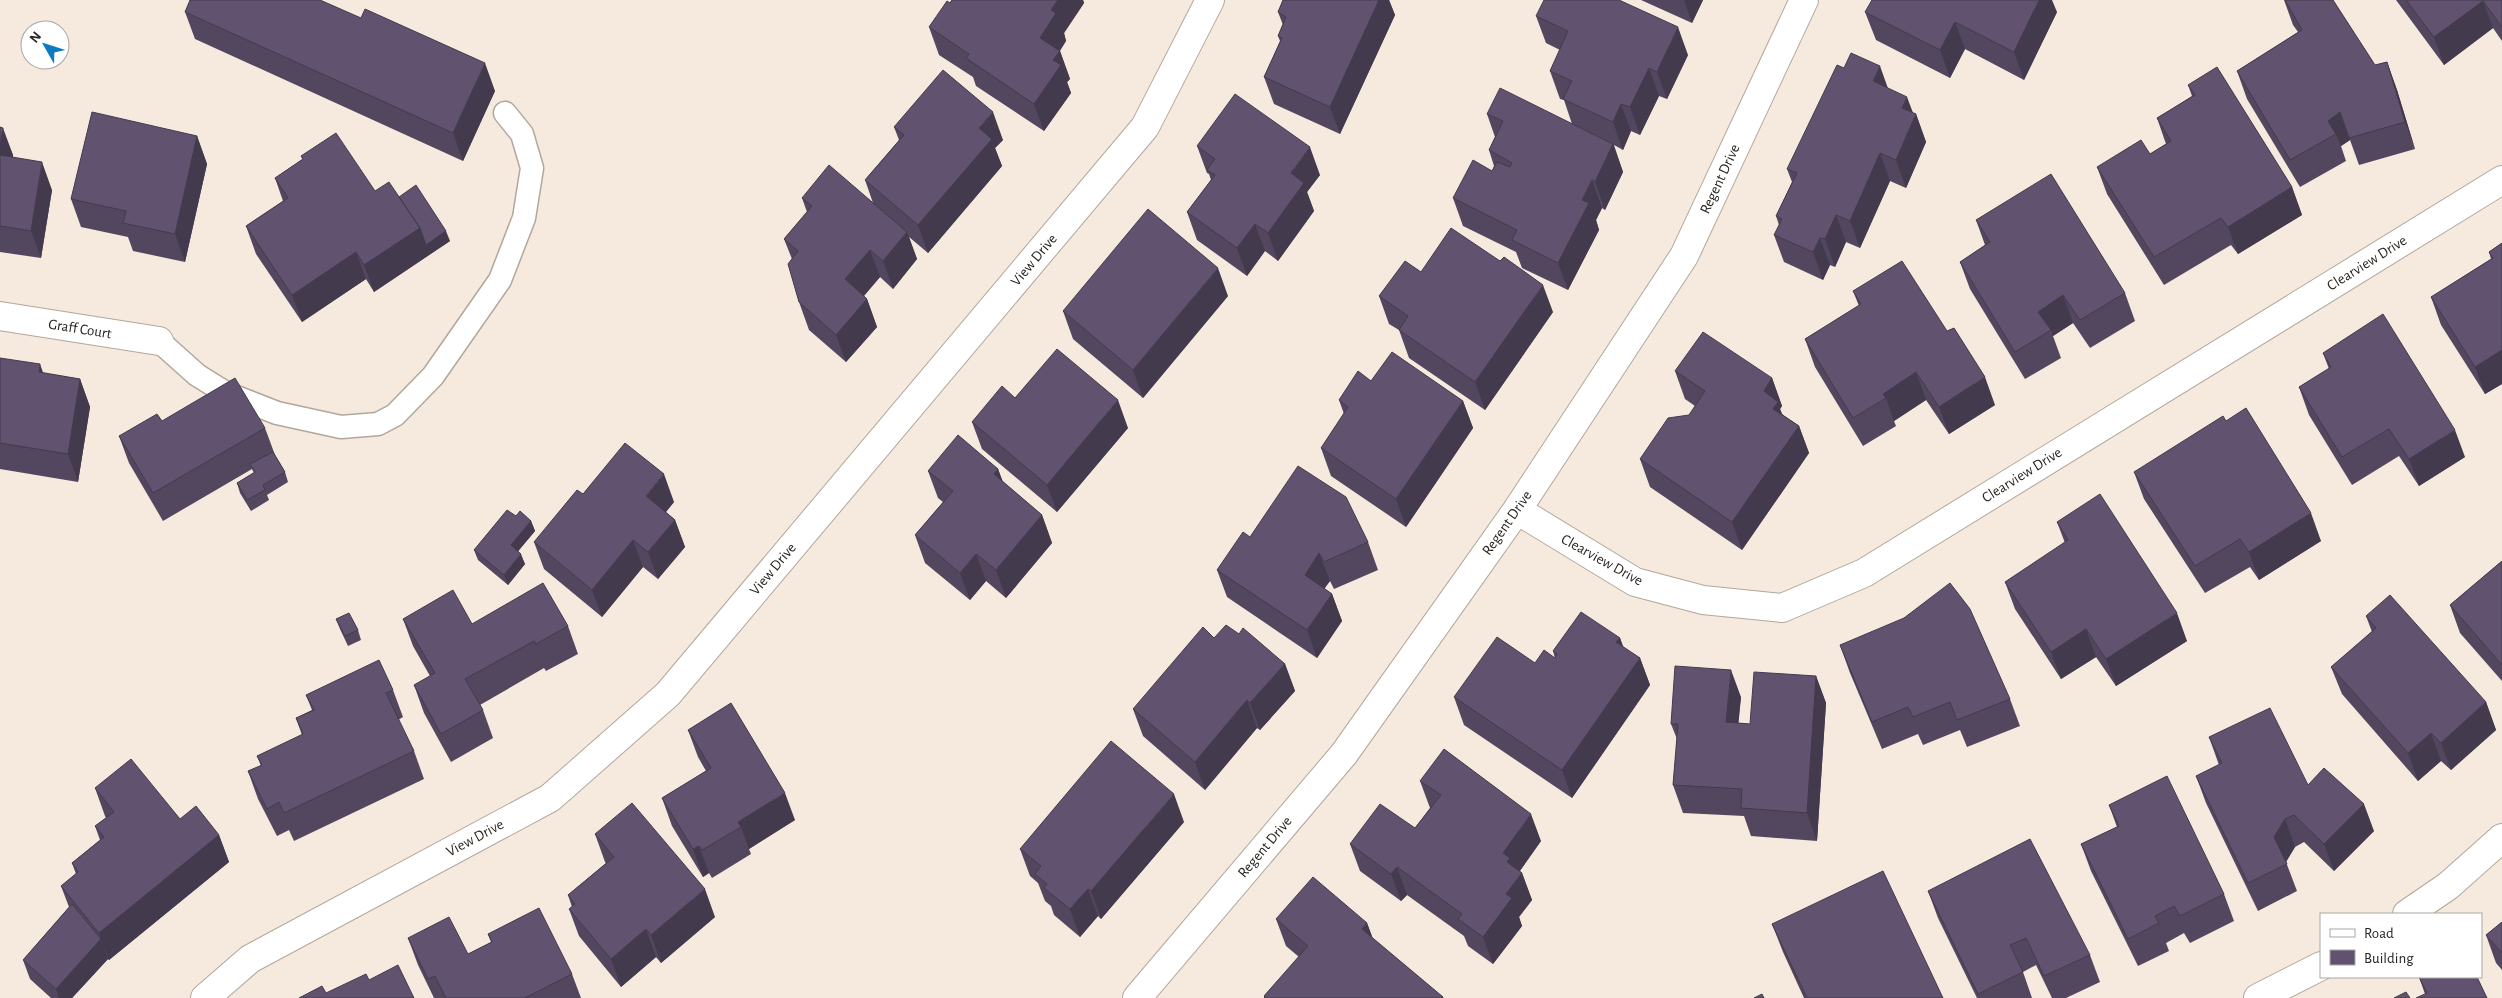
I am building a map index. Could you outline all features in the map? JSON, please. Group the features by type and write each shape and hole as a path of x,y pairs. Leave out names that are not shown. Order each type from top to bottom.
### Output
{"street":[{"name":"View Drive","path":"205,998 250,959 550,798 668,694 1145,127 1210,0"},
{"name":"Regent Drive","path":"1137,998 1344,754 1517,510 1684,256 1804,0"},
{"name":"Clearview Drive","path":"1517,510 1635,582 1703,600 1782,608 1864,573 2502,180"},
{"name":"Graff Court","path":"0,316 159,342"},
{"path":"2408,913 2448,886 2502,838"},
{"path":"2258,998 2320,967"}],"lane":[{"path":"159,342 197,375 226,393 276,413 341,427 378,424 395,414 433,376 500,280 524,218 532,168 522,134 505,113"}],"building":[{"path":"190,0 320,0 361,18 365,9 485,63 453,133 185,12"},
{"path":"952,0 1058,0 1051,10 1056,13 1040,38 1060,51 1053,60 1061,65 1034,104 966,58 969,54 929,27 947,1 950,3"},
{"path":"1283,0 1379,0 1330,107 1264,77 1282,38 1278,36 1286,17 1278,12"},
{"path":"1544,0 1619,0 1678,27 1657,72 1649,68 1630,107 1621,104 1613,122 1563,99 1572,81 1550,71 1568,31 1536,16"},
{"path":"1872,0 2039,0 2014,52 1955,22 1940,50 1865,12"},
{"path":"2285,0 2333,0 2375,65 2387,62 2405,122 2349,138 2340,112 2328,121 2336,134 2290,160 2237,71 2302,30"},
{"path":"2406,0 2502,0 2502,27 2483,1 2434,37"},
{"path":"1851,53 1880,66 1873,81 1907,97 1902,108 1916,114 1896,160 1880,153 1850,221 1836,215 1825,239 1820,238 1813,252 1774,235 1782,219 1776,216 1797,173 1787,169 1837,65 1844,68"},
{"path":"2217,67 2292,187 2228,227 2221,218 2154,257 2097,167 2141,140 2150,154 2171,141 2157,118 2195,95 2188,85"},
{"path":"943,70 993,112 979,128 992,139 918,225 865,180 904,135 894,127"},
{"path":"1500,88 1613,144 1595,182 1592,180 1582,200 1589,203 1558,263 1512,240 1517,230 1453,198 1473,160 1492,171 1497,162 1510,167 1512,163 1489,150 1503,121 1487,114"},
{"path":"1235,94 1310,147 1291,173 1304,183 1268,233 1255,224 1237,248 1187,212 1215,175 1207,170 1215,159 1197,146"},
{"path":"92,112 197,136 175,234 123,223 126,211 71,199"},
{"path":"0,127 3,128 0,148"},
{"path":"336,133 375,191 389,182 420,228 364,265 356,252 292,295 246,226 288,198 275,178 303,159 301,156"},
{"path":"0,155 42,162 31,231 0,226"},
{"path":"829,165 907,232 883,261 870,250 845,279 867,299 836,335 799,302 788,264 798,251 784,239 812,206 802,198"},
{"path":"2051,174 2125,293 2080,320 2063,295 2038,312 2051,330 2015,352 1960,262 1990,242 1976,220"},
{"path":"416,185 446,231 426,245 420,228 399,197"},
{"path":"1148,209 1218,268 1133,370 1063,311"},
{"path":"1451,228 1500,261 1504,257 1543,285 1475,382 1399,330 1408,316 1379,296 1405,261 1421,272"},
{"path":"2502,243 2502,350 2475,367 2431,297 2493,258 2489,252"},
{"path":"1902,261 1947,331 1954,328 1985,377 1939,407 1916,372 1883,394 1886,398 1853,418 1805,339 1861,304 1853,291"},
{"path":"2383,314 2455,430 2409,459 2389,429 2342,457 2299,387 2331,367 2323,353"},
{"path":"1703,332 1772,378 1764,391 1778,402 1773,409 1799,426 1732,522 1640,459 1668,418 1689,415 1705,391 1675,371"},
{"path":"1057,349 1118,400 1047,485 972,422 1002,386 1015,398"},
{"path":"1392,352 1463,401 1396,499 1321,448 1348,407 1339,400 1358,371 1371,381"},
{"path":"0,358 40,364 39,372 80,379 68,454 0,443"},
{"path":"235,378 265,428 153,493 119,436 157,414 162,421"},
{"path":"2246,408 2311,513 2249,552 2240,539 2195,566 2134,472 2223,416 2226,421"},
{"path":"958,435 998,469 994,474 1042,515 996,570 976,554 960,573 915,535 953,491 928,471"},
{"path":"625,443 664,474 646,496 675,520 648,552 633,540 592,590 534,542 577,490 583,494"},
{"path":"273,452 285,472 263,485 265,490 247,500 237,483 255,472 250,464"},
{"path":"1298,466 1346,497 1368,542 1324,562 1319,553 1305,575 1332,594 1307,630 1217,570 1243,532 1250,537"},
{"path":"2100,494 2177,613 2106,659 2086,629 2051,652 2005,582 2068,540 2057,522"},
{"path":"507,510 516,516 520,511 531,521 511,545 521,554 504,575 474,550"},
{"path":"2502,561 2502,665 2450,605"},
{"path":"543,583 568,626 536,644 534,641 465,679 483,710 441,734 414,685 435,673 403,619 453,590 472,624"},
{"path":"1950,583 1970,609 2010,699 1957,720 1950,702 1913,717 1908,707 1872,722 1840,645 1904,618"},
{"path":"2390,595 2486,702 2441,743 2431,733 2408,753 2331,667 2376,628 2366,616"},
{"path":"1581,612 1620,638 1616,642 1640,658 1562,770 1454,697 1497,637 1535,663 1544,650 1555,658 1557,654 1553,651"},
{"path":"349,613 358,630 345,636 336,619"},
{"path":"1226,625 1239,634 1243,628 1285,664 1250,703 1247,700 1195,762 1133,709 1203,627 1214,638"},
{"path":"379,660 393,690 386,693 414,751 284,813 279,802 267,809 248,771 262,765 257,756 303,734 296,718 314,710 306,695"},
{"path":"1675,666 1731,670 1726,722 1750,724 1754,672 1816,676 1807,813 1741,808 1742,789 1673,785 1678,724 1671,724"},
{"path":"731,703 785,793 738,822 741,827 702,850 699,846 693,849 662,798 711,768 688,730"},
{"path":"2270,708 2308,785 2324,768 2364,804 2324,844 2294,815 2285,819 2274,837 2287,864 2248,883 2196,776 2222,763 2209,737"},
{"path":"1111,741 1174,794 1091,891 1088,889 1070,909 1044,888 1047,884 1035,874 1041,866 1020,849"},
{"path":"1444,749 1531,814 1503,853 1510,858 1507,862 1522,873 1506,894 1512,898 1483,937 1458,919 1462,914 1397,867 1391,874 1350,844 1380,804 1415,828 1441,795 1420,781"},
{"path":"131,759 180,819 196,806 219,835 99,933 61,886 78,872 72,863 104,837 95,826 114,812 95,788"},
{"path":"2167,776 2224,894 2180,916 2174,906 2155,916 2159,923 2128,939 2081,844 2119,826 2109,805"},
{"path":"632,803 705,889 651,935 646,929 611,959 569,909 575,904 568,895 614,857 595,834"},
{"path":"2030,839 2090,955 2044,976 2026,938 2010,945 2023,972 1978,994 1928,891"},
{"path":"1883,871 1943,998 1807,998 1772,924"},
{"path":"1313,877 1367,923 1362,929 1443,997 1266,998 1264,996 1308,946 1276,919"},
{"path":"72,904 101,939 56,989 23,960"},
{"path":"539,908 572,974 525,998 446,998 435,976 428,979 408,938 449,917 468,954 492,942 488,934"},
{"path":"2502,922 2502,953 2486,935"},
{"path":"398,965 414,998 299,998 322,986 326,993 366,974 369,980"},
{"path":"2420,978 2477,978 2487,998 2416,998 2427,993"},
{"path":"2406,992 2410,998 2394,998"},
{"path":"1762,994 1764,998 1754,998"}]}
